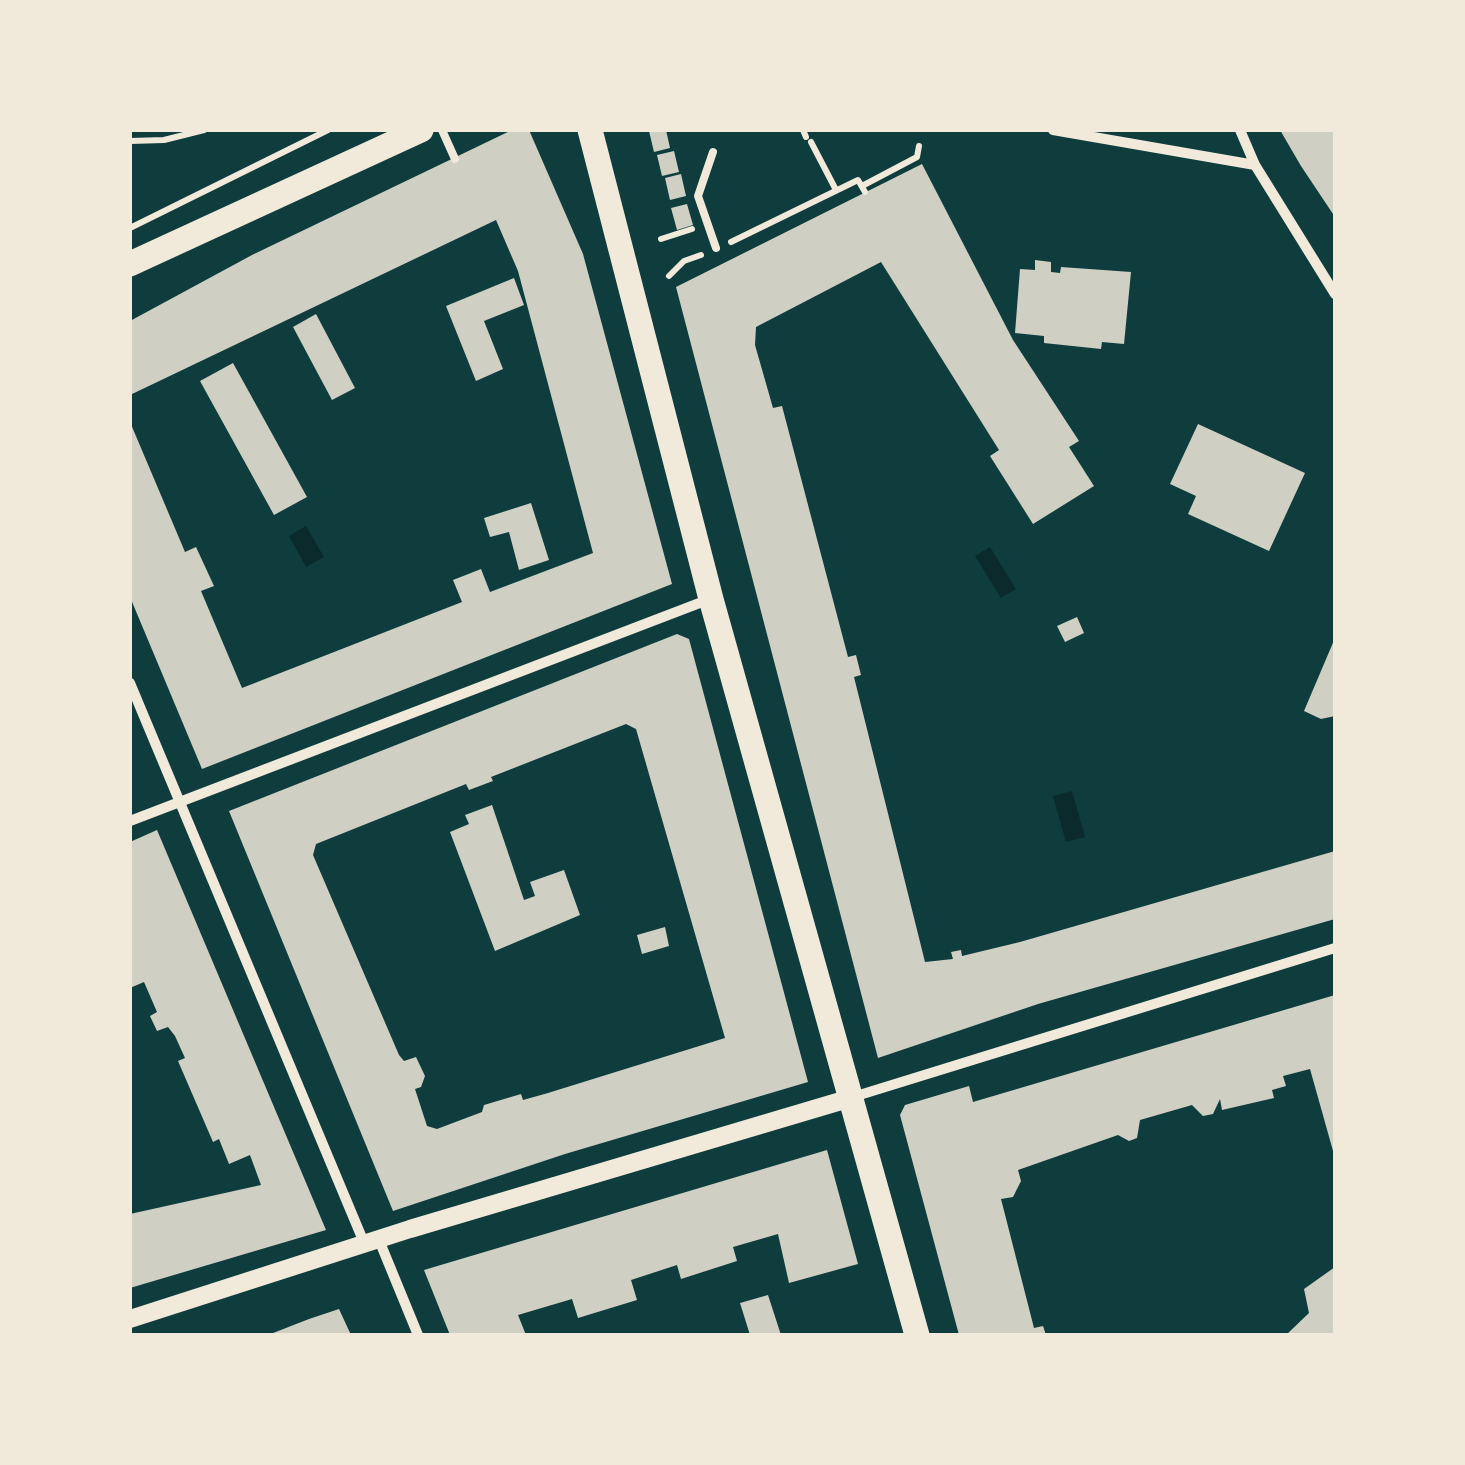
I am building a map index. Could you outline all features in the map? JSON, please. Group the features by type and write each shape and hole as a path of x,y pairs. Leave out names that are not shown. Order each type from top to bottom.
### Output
{"main road":[{"path":"130,264 421,130"},
{"path":"590,130 711,598 917,1335"}],"street":[{"path":"1053,130 1255,165"},
{"path":"1240,130 1255,165 1335,294"},
{"path":"130,821 711,598"},
{"path":"130,683 372,1242 418,1335"},
{"path":"130,1319 1335,948"}],"lane":[{"path":"442,130 455,158"},
{"path":"713,152 698,196 716,248"}],"path":[{"path":"130,141 164,140 204,130"},
{"path":"130,228 328,130"},
{"path":"807,136 836,190"},
{"path":"669,276 684,261 858,180 864,189 917,157 919,146"},
{"path":"661,239 708,223"}],"water":[{"path":"306,526 324,557 306,567 289,536"},
{"path":"990,547 1016,589 1001,598 975,556"},
{"path":"1072,791 1085,837 1066,842 1053,796"}],"building":[{"path":"512,130 529,130 583,254 672,584 202,769 130,597 130,422 185,552 196,547 214,586 201,591 242,688 462,602 453,580 481,569 490,592 593,553 518,271 496,220 130,395 130,321 252,255"},
{"path":"666,130 670,148 654,152 649,131"},
{"path":"1280,130 1335,130 1335,217 1301,166"},
{"path":"674,151 679,172 662,176 657,155"},
{"path":"922,164 1013,340 1079,441 1069,447 1094,486 1033,524 990,456 999,450 881,262 756,327 755,345 773,408 782,406 848,657 856,655 861,675 854,677 925,962 953,959 951,952 961,950 962,956 1020,942 1335,851 1335,919 1038,1004 878,1058 676,287"},
{"path":"681,174 686,196 670,200 665,178"},
{"path":"687,204 693,225 677,230 671,208"},
{"path":"1035,260 1051,262 1051,272 1060,273 1061,267 1131,272 1124,344 1102,342 1101,349 1044,343 1044,336 1015,333 1020,269 1035,270"},
{"path":"514,278 524,305 484,321 503,369 476,381 446,306"},
{"path":"316,314 355,388 332,400 293,327"},
{"path":"233,363 307,497 274,515 200,381"},
{"path":"1198,424 1305,473 1269,551 1188,514 1196,496 1170,484"},
{"path":"531,503 549,560 519,570 509,532 490,537 484,518"},
{"path":"1077,617 1084,633 1065,642 1057,626"},
{"path":"677,634 689,639 808,1082 565,1154 393,1211 229,811","holes":["626,724 636,729 725,1038 523,1100 521,1094 484,1105 482,1112 437,1129 427,1126 415,1089 421,1087 425,1076 416,1057 404,1061 399,1055 313,855 316,844 466,784 469,790 493,781 491,777"]},
{"path":"1335,638 1335,716 1321,719 1304,711"},
{"path":"492,805 524,900 535,896 530,882 564,870 580,915 495,951 450,832 469,824 465,815"},
{"path":"157,830 326,1230 130,1288 130,1214 261,1185 250,1155 229,1164 219,1139 213,1142 178,1061 185,1058 175,1036 168,1027 157,1031 150,1016 157,1012 144,982 130,988 130,842"},
{"path":"665,927 669,946 642,954 637,935"},
{"path":"1335,995 1335,1158 1310,1069 1283,1076 1286,1086 1272,1090 1274,1098 1222,1110 1220,1099 1213,1114 1203,1116 1192,1105 1140,1120 1137,1138 1129,1141 1118,1135 1018,1170 1021,1181 1013,1197 1001,1199 1034,1328 1043,1326 1046,1335 959,1335 900,1115 905,1105 969,1086 973,1102"},
{"path":"827,1150 858,1264 789,1283 778,1234 733,1247 737,1261 681,1279 677,1265 631,1280 637,1300 578,1318 572,1299 518,1315 526,1335 450,1335 424,1270"},
{"path":"1335,1267 1335,1335 1286,1335 1309,1313 1304,1289"},
{"path":"768,1295 781,1335 750,1335 740,1303"},
{"path":"339,1309 351,1335 268,1335 309,1319"}]}
